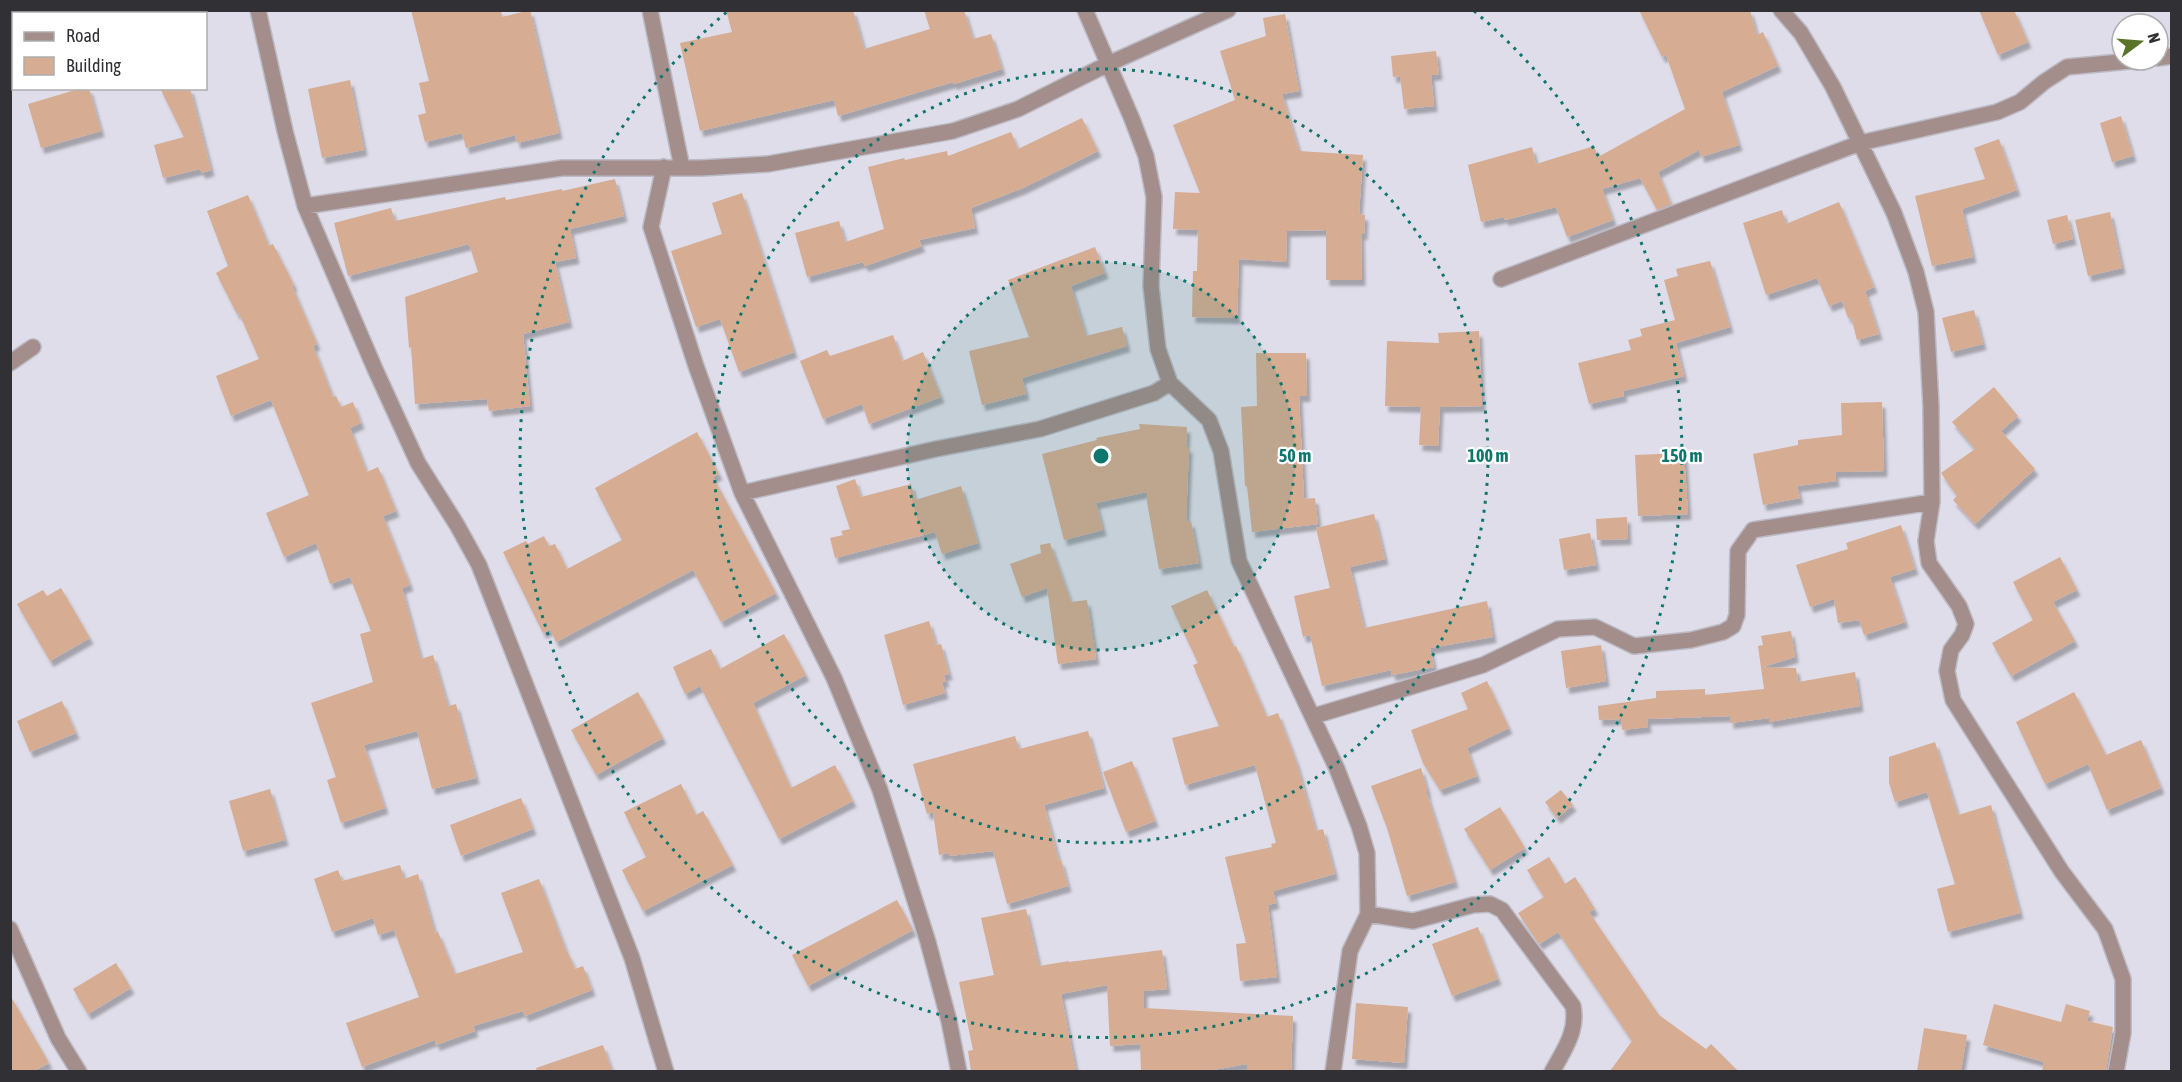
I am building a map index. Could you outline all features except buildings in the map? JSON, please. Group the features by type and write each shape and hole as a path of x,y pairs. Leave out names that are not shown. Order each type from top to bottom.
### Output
{"street":[{"path":"258,10 285,131 305,206 418,463 479,565 632,958 666,1071"},
{"path":"650,10 682,168"},
{"path":"1085,10 1146,156 1154,197 1151,286 1158,349 1170,383 1209,420 1221,451 1239,561 1314,716 1341,779 1367,853 1368,914 1350,951 1333,1071"},
{"path":"305,206 562,168 682,168 768,164 953,131 1018,109 1108,64 1228,10"},
{"path":"1780,10 1801,33 1833,87 1894,213 1916,272 1926,312 1932,407 1932,502 1926,541 1929,562 1959,606 1966,624 1962,635 1951,650 1947,670 1953,700 2062,872 2105,929 2122,979 2123,1033 2116,1071"},
{"path":"1501,279 1860,143 1997,112 2020,102 2067,67 2110,63"},
{"path":"664,167 651,227 696,366 742,493 834,678 880,789 928,942 949,1021 959,1071"},
{"path":"10,363 33,347"},
{"path":"742,493 936,449 1040,429 1154,393 1170,383"},
{"path":"1314,716 1483,665 1558,629 1595,627 1634,646 1691,640 1723,632 1733,626 1737,615 1738,551 1753,530 1932,502"},
{"path":"1368,914 1413,921 1473,905 1490,904 1502,910 1574,1006 1576,1019 1572,1033 1552,1071"},
{"path":"10,929 58,1038 79,1071"}]}
